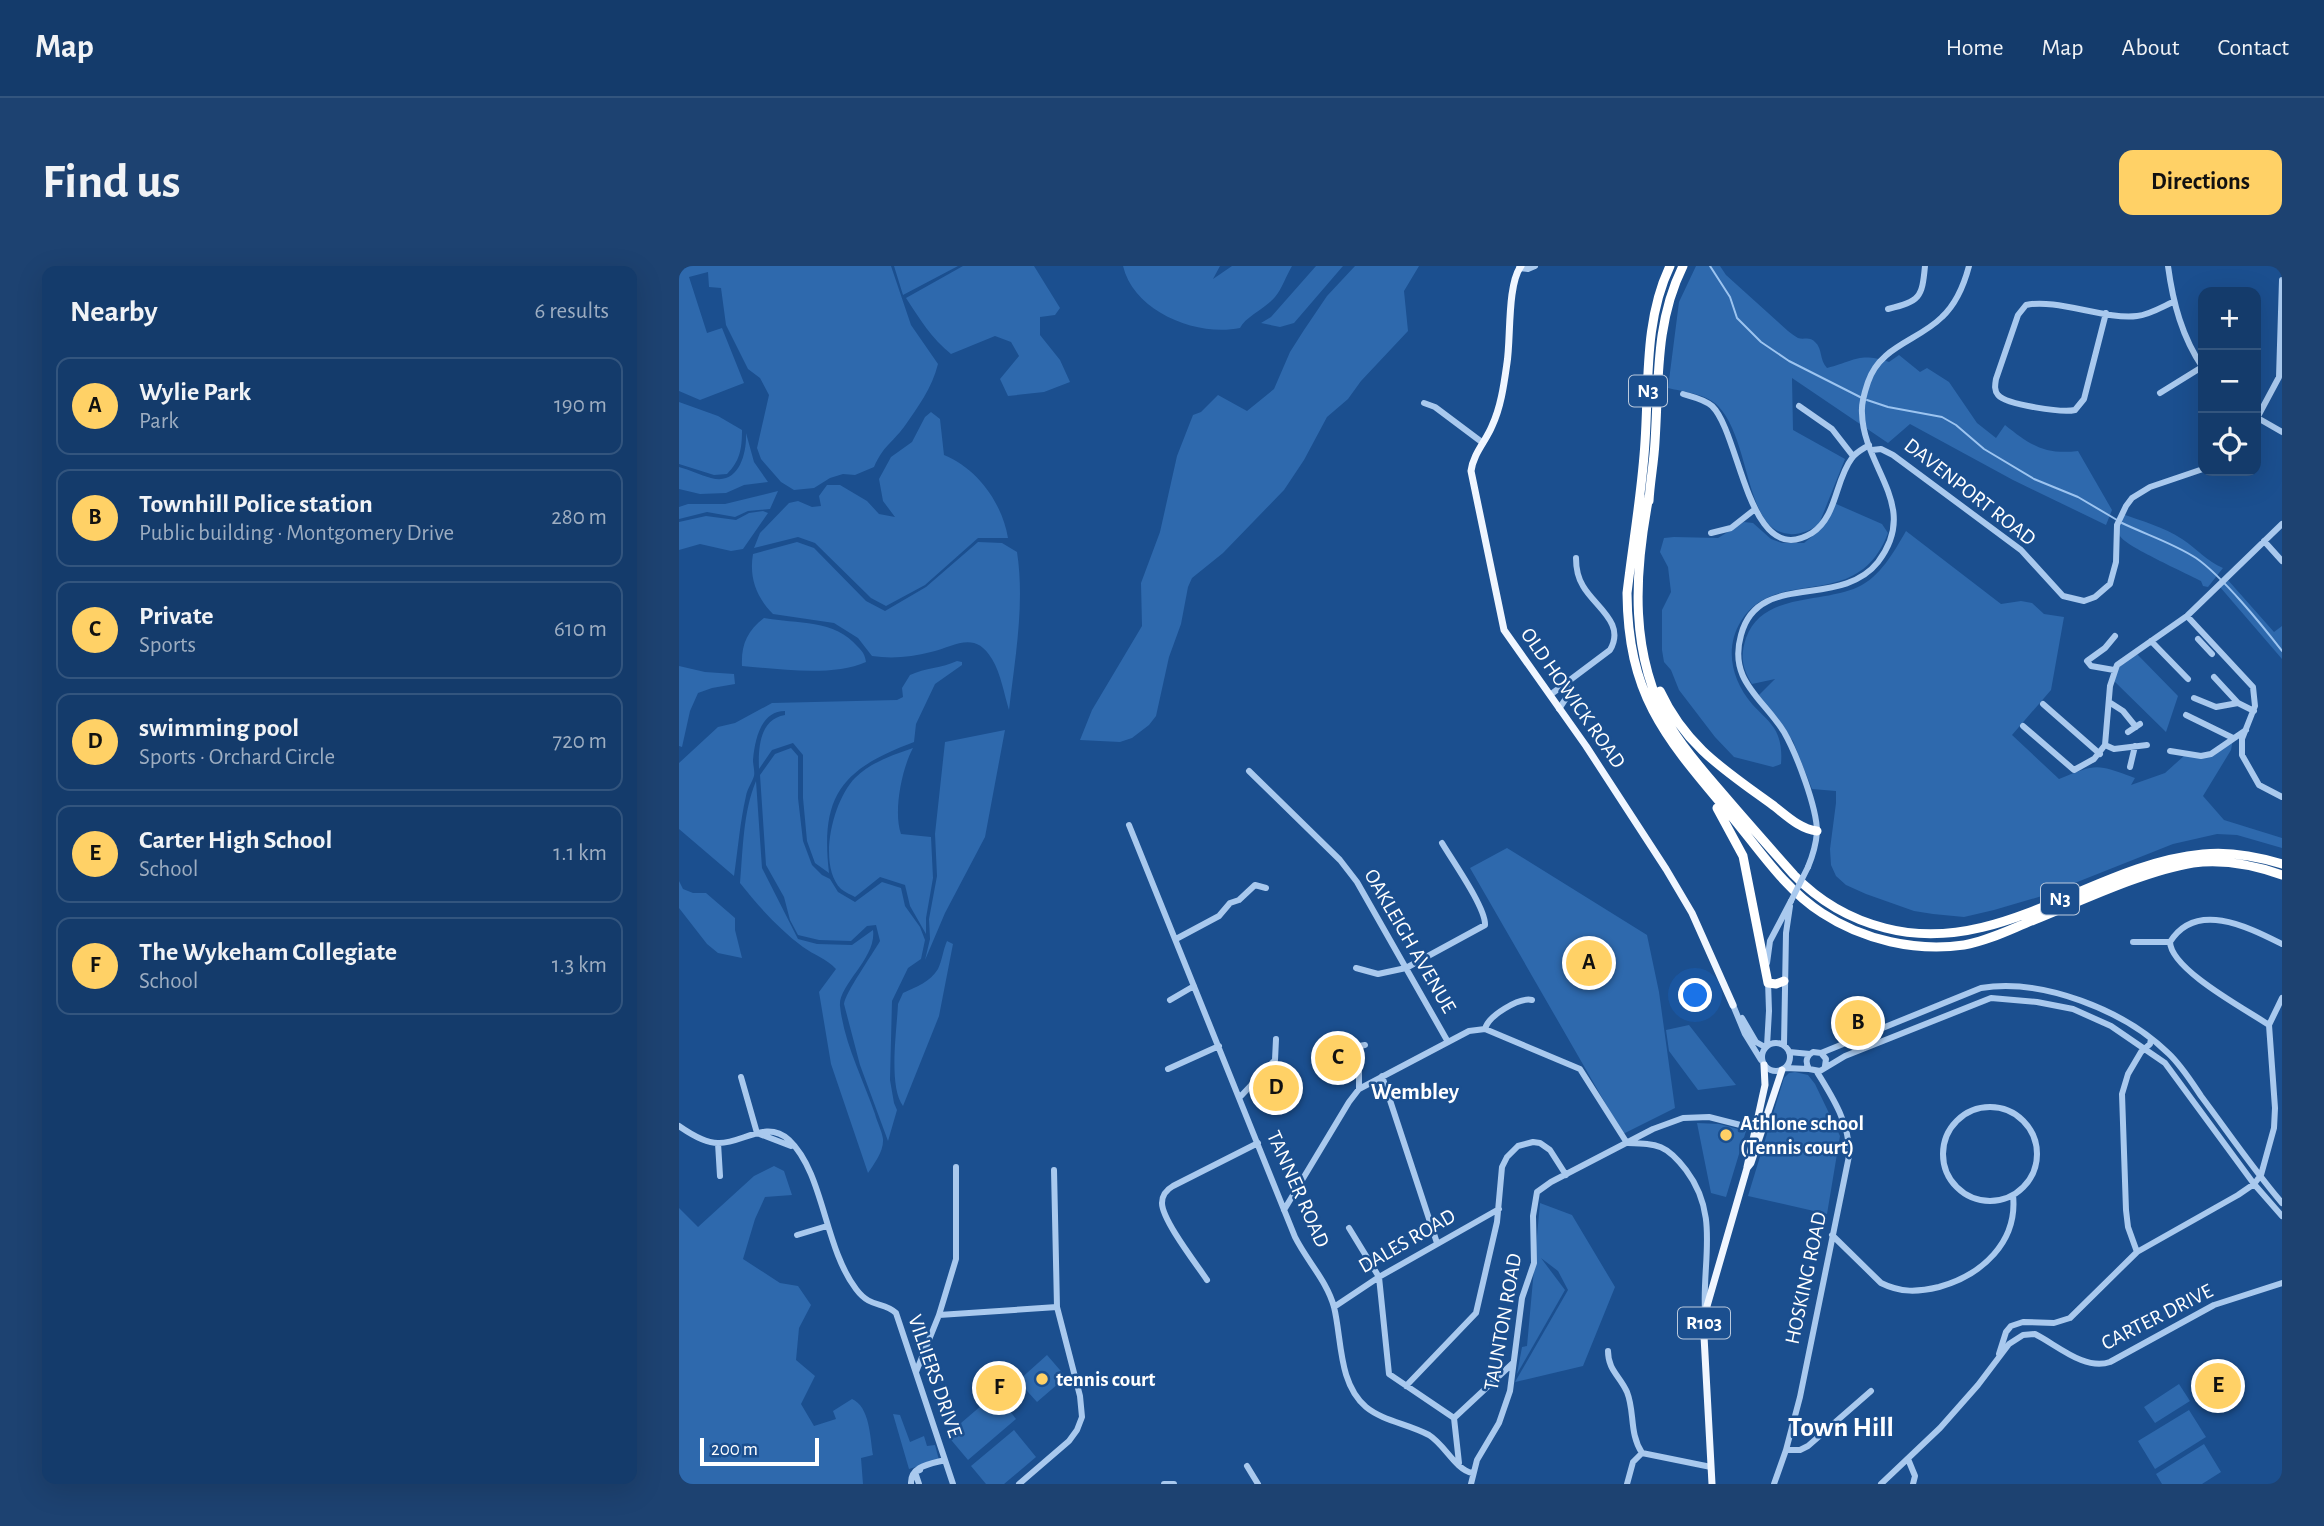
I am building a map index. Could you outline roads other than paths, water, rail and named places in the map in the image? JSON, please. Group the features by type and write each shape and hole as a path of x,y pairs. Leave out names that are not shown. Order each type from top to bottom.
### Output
{"highway":[{"name":"N3","path":"1643,518 1651,335 1656,308 1670,266"},
{"name":"N3","path":"1683,266 1670,296 1660,338 1655,444 1649,496 1627,593 1633,657 1647,699 1664,733 1787,883 1808,902 1840,924 1893,943 1946,947 1982,940 2135,881 2194,863 2236,863 2282,875"},
{"path":"1643,518 1640,605 1647,661 1664,700 1683,730 1701,751 1796,822 1817,831"},
{"name":"N3","path":"1647,661 1662,711 1682,744 1785,865 1821,898 1838,909 1875,925 1931,934 1977,930 2153,864 2203,853 2241,854 2282,864"},
{"path":"1682,757 1723,816 1744,856 1768,983 1784,981"}],"main road":[{"name":"OLD HOWICK ROAD","path":"1520,267 1514,279 1503,389 1494,422 1474,459 1471,475 1485,530 1502,624 1518,653 1627,809 1683,897 1733,1005"},
{"name":"R103","path":"1712,1484 1705,1313 1747,1168 1751,1163 1765,1085 1763,1063"},
{"name":"R103","path":"1758,1130 1783,1069"}],"street":[{"path":"1520,267 1528,269 1535,266"},
{"path":"1888,309 1908,304 1919,297 1926,266"},
{"path":"1822,1069 1826,1059 1821,1054 1810,1054 1775,1043 1766,1046 1767,958 1770,941 1808,867 1815,848 1817,831 1808,793 1793,750 1782,730 1742,676 1738,651 1746,623 1763,604 1773,598 1845,586 1862,578 1877,563 1892,533 1894,510 1890,491 1871,448 1861,413 1863,398 1873,369 1879,361 1902,342 1941,319 1949,310 1963,287 1969,266"},
{"path":"2168,266 2173,302 2184,333 2198,358"},
{"path":"2259,413 2279,377 2282,280"},
{"path":"2106,313 2084,399 2075,410 2059,411 2008,401 1998,395 1996,379 2023,307 2031,304 2140,316 2173,302"},
{"path":"2160,393 2198,370"},
{"path":"1683,394 1706,402 1721,418 1754,510 1767,529 1779,536 1798,538 1811,533 1825,520 1844,471 1853,456 1871,448"},
{"path":"1424,403 1435,407 1483,443"},
{"path":"1799,406 1832,429 1853,456"},
{"path":"2261,421 2282,432"},
{"name":"DAVENPORT ROAD","path":"1871,448 1889,452 2003,535 2026,555 2051,585 2070,599 2084,601 2100,593 2110,583 2116,562 2117,526 2129,502 2144,490 2198,472"},
{"path":"1711,533 1731,528 1754,510"},
{"path":"2023,726 2074,770 2100,754 2105,745 2114,670 2127,656 2187,616 2282,524"},
{"path":"2265,541 2282,561"},
{"path":"1549,695 1610,650 1614,634 1611,619 1583,586 1576,558"},
{"path":"2187,616 2253,687 2256,701 2241,750 2253,778 2259,785 2282,797"},
{"path":"2114,670 2091,666 2087,661 2105,648 2115,636"},
{"path":"2198,639 2212,654"},
{"path":"2151,641 2188,679"},
{"path":"2206,647 2211,641"},
{"path":"2214,677 2238,703 2254,711"},
{"path":"1559,709 1570,692 1566,682"},
{"path":"2194,698 2216,707 2238,703"},
{"path":"2109,702 2138,726 2128,732"},
{"path":"2043,704 2100,754"},
{"path":"2186,715 2233,738"},
{"path":"2170,751 2205,755 2216,752 2246,730"},
{"path":"2105,745 2114,749 2147,745"},
{"path":"2130,767 2135,746"},
{"name":"OAKLEIGH AVENUE","path":"1249,771 1346,867 1370,901 1448,1042"},
{"name":"TANNER ROAD","path":"1129,825 1284,1210 1298,1242 1325,1284 1334,1307 1344,1366 1350,1384 1362,1404 1373,1412 1429,1435 1461,1467 1472,1474"},
{"path":"1356,968 1385,974 1406,968 1485,924 1485,918 1442,844"},
{"path":"1176,939 1219,916 1230,903 1239,900 1255,885 1266,888"},
{"path":"1786,1048 1784,981 1786,933 1791,901"},
{"path":"2133,942 2170,943 2188,924 2207,919 2234,922 2282,944"},
{"path":"2170,943 2172,953 2186,969 2270,1025"},
{"path":"1170,1000 1194,986"},
{"path":"1821,1054 1981,988 2047,991 2101,1007 2150,1038 2174,1058 2282,1203"},
{"path":"2038,990 2041,1002"},
{"path":"2041,1002 2047,991"},
{"path":"1763,1063 1774,1071 1822,1069 1866,1048 1991,998 2041,1002 2073,1009 2104,1021 2170,1068 2254,1184 2282,1216"},
{"path":"1999,1354 2006,1332 2011,1326 2019,1323 2054,1323 2070,1318 2137,1252 2254,1184 2261,1175 2276,1119 2270,1025 2282,998"},
{"path":"1485,1029 1487,1022 1494,1017 1523,1000 1532,1000"},
{"name":"OLD HOWICK ROAD","path":"1733,1005 1756,1042 1766,1046"},
{"name":"OLD HOWICK ROAD","path":"1733,1005 1751,1045 1763,1063"},
{"path":"1284,1210 1359,1089 1473,1029 1485,1029 1580,1069 1627,1143 1648,1143 1664,1147 1672,1152 1690,1175 1706,1209 1705,1313"},
{"path":"1862,1037 1866,1048"},
{"path":"2137,1252 2128,1227 2121,1106 2123,1084 2143,1049 2143,1040 2150,1038"},
{"path":"1240,1097 1275,1060 1276,1039"},
{"path":"1359,1089 1359,1046 1365,1045"},
{"path":"1168,1069 1219,1046"},
{"name":"R103","path":"1763,1063 1762,1054 1766,1046"},
{"name":"R103","path":"1783,1069 1790,1060 1786,1048"},
{"path":"1809,1069 1806,1063 1810,1054"},
{"name":"HOSKING ROAD","path":"1774,1484 1800,1397 1850,1146 1840,1116 1823,1081 1822,1069"},
{"path":"1383,1076 1437,1243"},
{"path":"741,1077 757,1133"},
{"path":"2000,1107 2020,1118 2034,1136 2036,1164 2027,1182 2013,1195 1994,1200 1974,1198 1951,1181 1943,1153 1951,1129 1963,1115 1981,1108 2000,1107"},
{"path":"2206,1117 2213,1112"},
{"name":"TAUNTON ROAD","path":"1471,1484 1477,1460 1493,1435 1510,1391 1522,1298 1534,1263 1535,1196 1544,1186 1661,1125 1694,1117 1715,1118 1758,1130"},
{"path":"679,1126 718,1143 720,1176"},
{"name":"VILLIERS DRIVE","path":"718,1143 765,1131 779,1134 802,1153 842,1265 857,1291 872,1304 896,1312 953,1484"},
{"path":"1637,1137 1648,1143"},
{"path":"1207,1280 1169,1222 1162,1207 1163,1196 1173,1186 1258,1143"},
{"path":"1406,1386 1476,1313 1499,1209 1502,1167 1507,1157 1518,1146 1540,1143 1555,1157 1566,1175"},
{"path":"916,1372 939,1315 956,1259 955,1167"},
{"path":"1019,1484 1069,1441 1082,1417 1080,1396 1057,1307 1054,1170"},
{"path":"1832,1235 1881,1283 1890,1288 1909,1292 1932,1288 1963,1279 1991,1258 2006,1237 2011,1223 2013,1195"},
{"name":"DALES ROAD","path":"1334,1307 1379,1277 1499,1209"},
{"path":"797,1236 827,1226"},
{"path":"1349,1228 1379,1277 1388,1373 1391,1378 1454,1419 1461,1467 1471,1484"},
{"path":"1705,1276 1714,1280"},
{"name":"CARTER DRIVE","path":"2012,1341 2023,1335 2035,1334 2089,1364 2100,1365 2214,1305 2282,1283"},
{"path":"939,1315 1057,1307"},
{"path":"1881,1484 1928,1440 1978,1385 1999,1354 2012,1341 2006,1332"},
{"path":"1608,1351 1610,1367 1628,1397 1633,1436 1642,1453"},
{"path":"1454,1419 1513,1363"},
{"path":"1786,1450 1800,1450 1808,1446 1871,1391"},
{"path":"1642,1453 1711,1467"},
{"path":"1627,1484 1633,1462 1642,1453"},
{"path":"1908,1459 1915,1476 1913,1484"},
{"path":"911,1484 914,1471 945,1461"},
{"path":"919,1484 915,1472 945,1461"},
{"path":"1247,1466 1258,1484"},
{"path":"1164,1484 1174,1484"}],"waterway":[{"path":"1710,266 1730,297 1737,318 1761,342 1789,361 1862,398"},
{"path":"1867,400 1888,407 1942,417 1956,425 1984,449 2034,479 2078,497 2117,520"},
{"path":"2122,523 2196,558 2218,576 2282,651"}],"place":[{"name":"Wylie Park","path":"1589,963"},
{"name":"Townhill Police station","path":"1858,1023"},
{"name":"Private","path":"1338,1058"},
{"name":"swimming pool","path":"1276,1088"},
{"name":"Athlone school (Tennis court)","path":"1726,1135"},
{"name":"tennis court","path":"1042,1379"},
{"name":"Carter High School","path":"2218,1386"},
{"name":"The Wykeham Collegiate","path":"999,1388"}],"district":[{"name":"Wembley","path":"1415,1092"},
{"name":"Town Hill","path":"1841,1428"}]}
